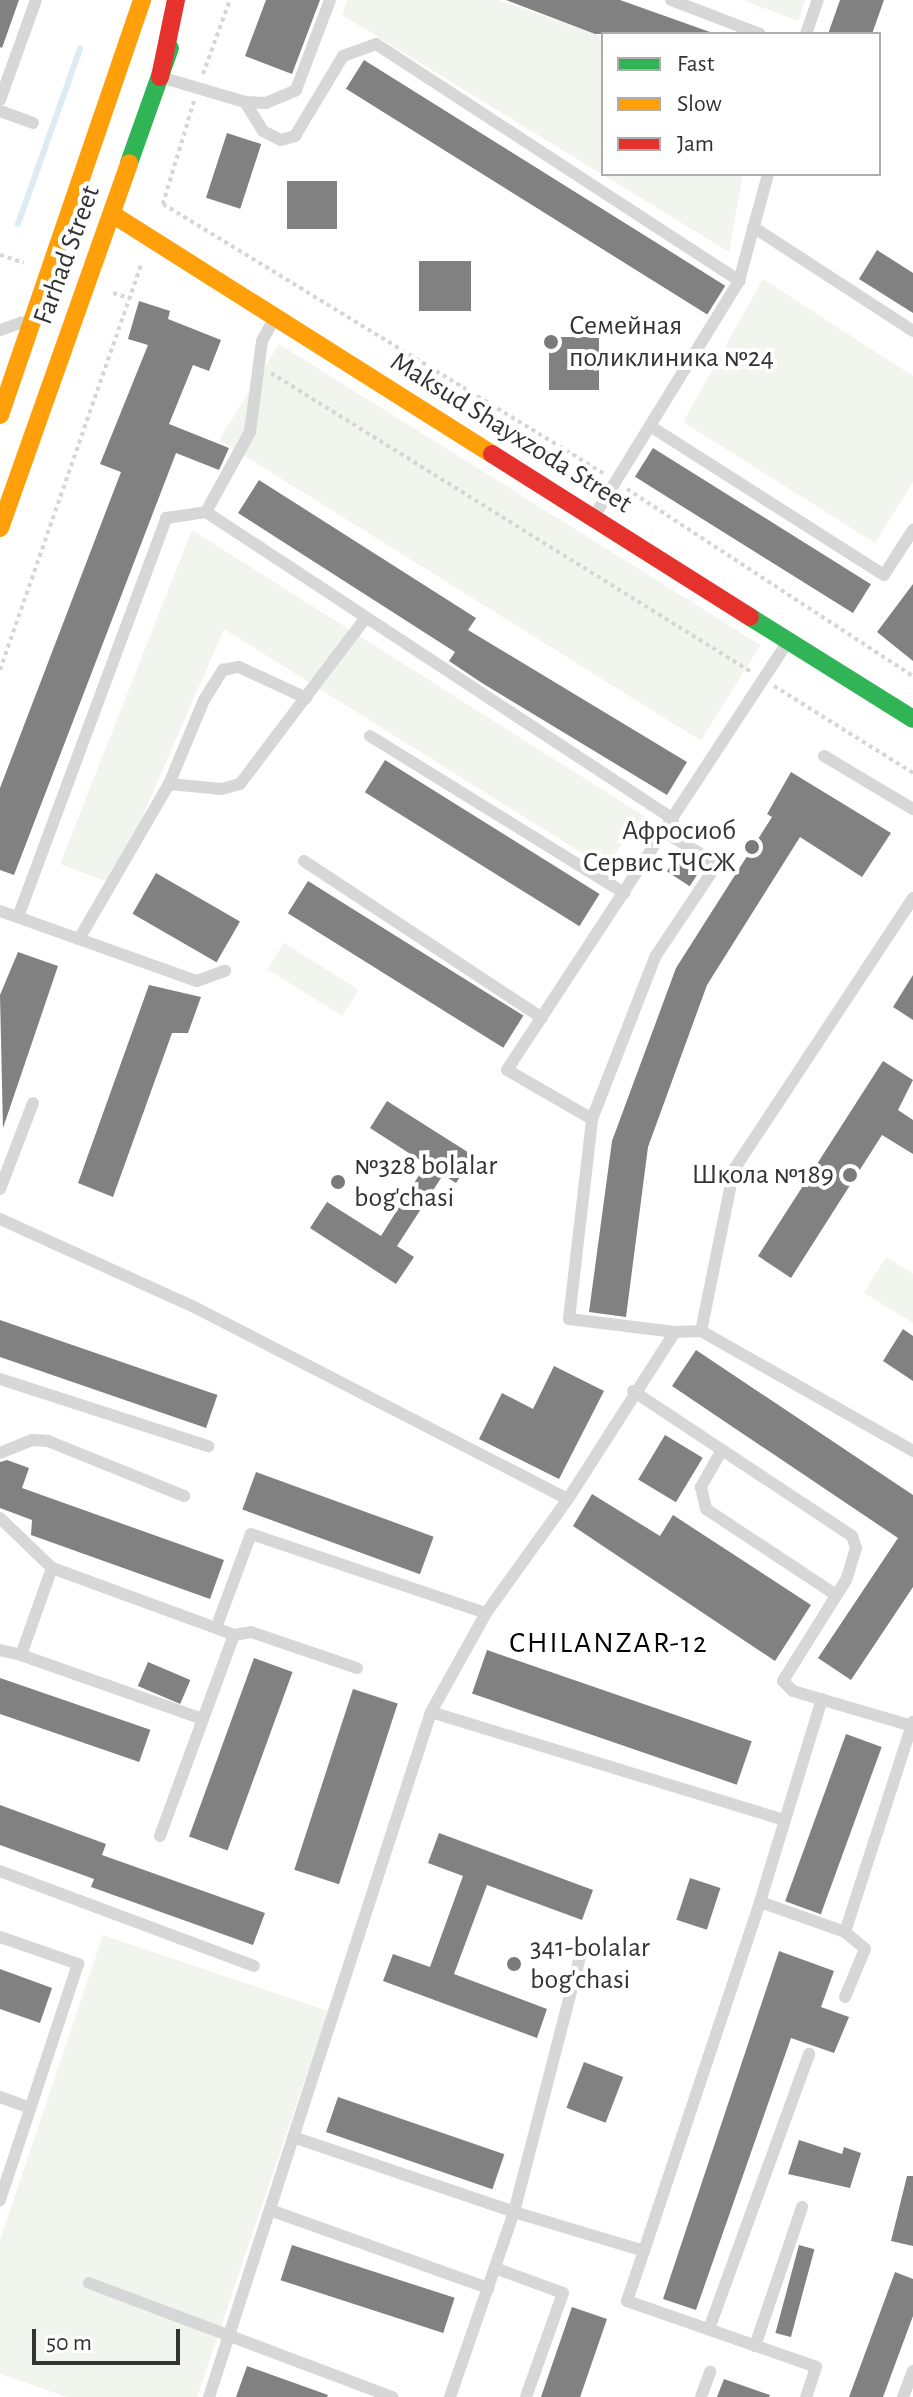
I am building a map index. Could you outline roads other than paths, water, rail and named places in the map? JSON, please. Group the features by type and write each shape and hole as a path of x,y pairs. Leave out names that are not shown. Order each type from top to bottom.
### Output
{"main road":[{"name":"Farhad Street","path":"0,415 78,199 142,0"},
{"path":"160,77 176,0"},
{"name":"Farhad Street","path":"0,528 187,0"},
{"name":"Maksud Shayxzoda Street","path":"78,199 112,214 913,719"}],"lane":[{"path":"0,100 36,0"},
{"path":"160,77 245,102 266,103 296,90 330,0"},
{"path":"671,0 755,32"},
{"path":"807,32 818,0"},
{"path":"245,102 263,131 281,140 295,136 343,56 376,44 739,281"},
{"path":"0,111 33,123"},
{"path":"593,518 739,281 767,176"},
{"path":"753,227 913,331"},
{"path":"0,330 34,318"},
{"path":"206,512 250,432 262,341 275,318"},
{"path":"650,426 884,575 913,530"},
{"path":"18,917 166,518 206,512 673,819"},
{"path":"169,784 222,789 240,784 365,619"},
{"path":"592,1119 507,1070 788,641"},
{"path":"79,939 169,784 204,700 223,670 239,667 306,698"},
{"path":"370,736 624,893"},
{"path":"824,756 913,809"},
{"path":"665,832 717,864 655,957 592,1119 569,1319 675,1332 701,1331 913,1451"},
{"path":"304,861 542,1018"},
{"path":"701,1331 734,1169 913,898"},
{"path":"0,911 197,981 225,971"},
{"path":"0,1189 33,1103"},
{"path":"0,1219 196,1308 568,1499"},
{"path":"209,2397 431,1712 486,1613 568,1499 633,1391 675,1332"},
{"path":"0,1379 208,1446"},
{"path":"633,1391 852,1536 856,1548 836,1595 783,1681 793,1691 912,1724 845,1932"},
{"path":"0,1453 33,1440 48,1441 184,1496"},
{"path":"722,1450 701,1487 706,1509 836,1595"},
{"path":"0,1518 52,1568 234,1635 251,1632 357,1668"},
{"path":"216,1628 251,1534 486,1613"},
{"path":"21,1655 52,1568"},
{"path":"160,1836 234,1635"},
{"path":"0,1650 203,1719"},
{"path":"806,2397 816,2367 627,2301 760,1902 822,1699"},
{"path":"431,1712 785,1820"},
{"path":"0,1871 254,1966"},
{"path":"760,1902 845,1932 865,1949 845,1997"},
{"path":"0,1937 78,1964 0,2200"},
{"path":"450,2397 514,2212 582,1949"},
{"path":"709,2329 809,2054"},
{"path":"0,2097 30,2108"},
{"path":"293,2137 514,2212 644,2251"},
{"path":"755,2346 802,2207"},
{"path":"270,2210 488,2288"},
{"path":"495,2268 563,2293 526,2397"},
{"path":"89,2283 392,2397"},
{"path":"903,2397 913,2371"},
{"path":"701,2397 710,2372"}],"waterway":[{"path":"18,224 80,49"}],"place":[{"name":"Семейная поликлиника №24","path":"551,342"},
{"name":"Афросиоб Сервис ТЧСЖ","path":"752,847"},
{"name":"Школа №189","path":"850,1175"},
{"name":"№328 bolalar bog'chasi","path":"338,1182"},
{"name":"341-bolalar bog'chasi","path":"514,1964"}],"district":[{"name":"CHILANZAR-12","path":"609,1643"}]}
